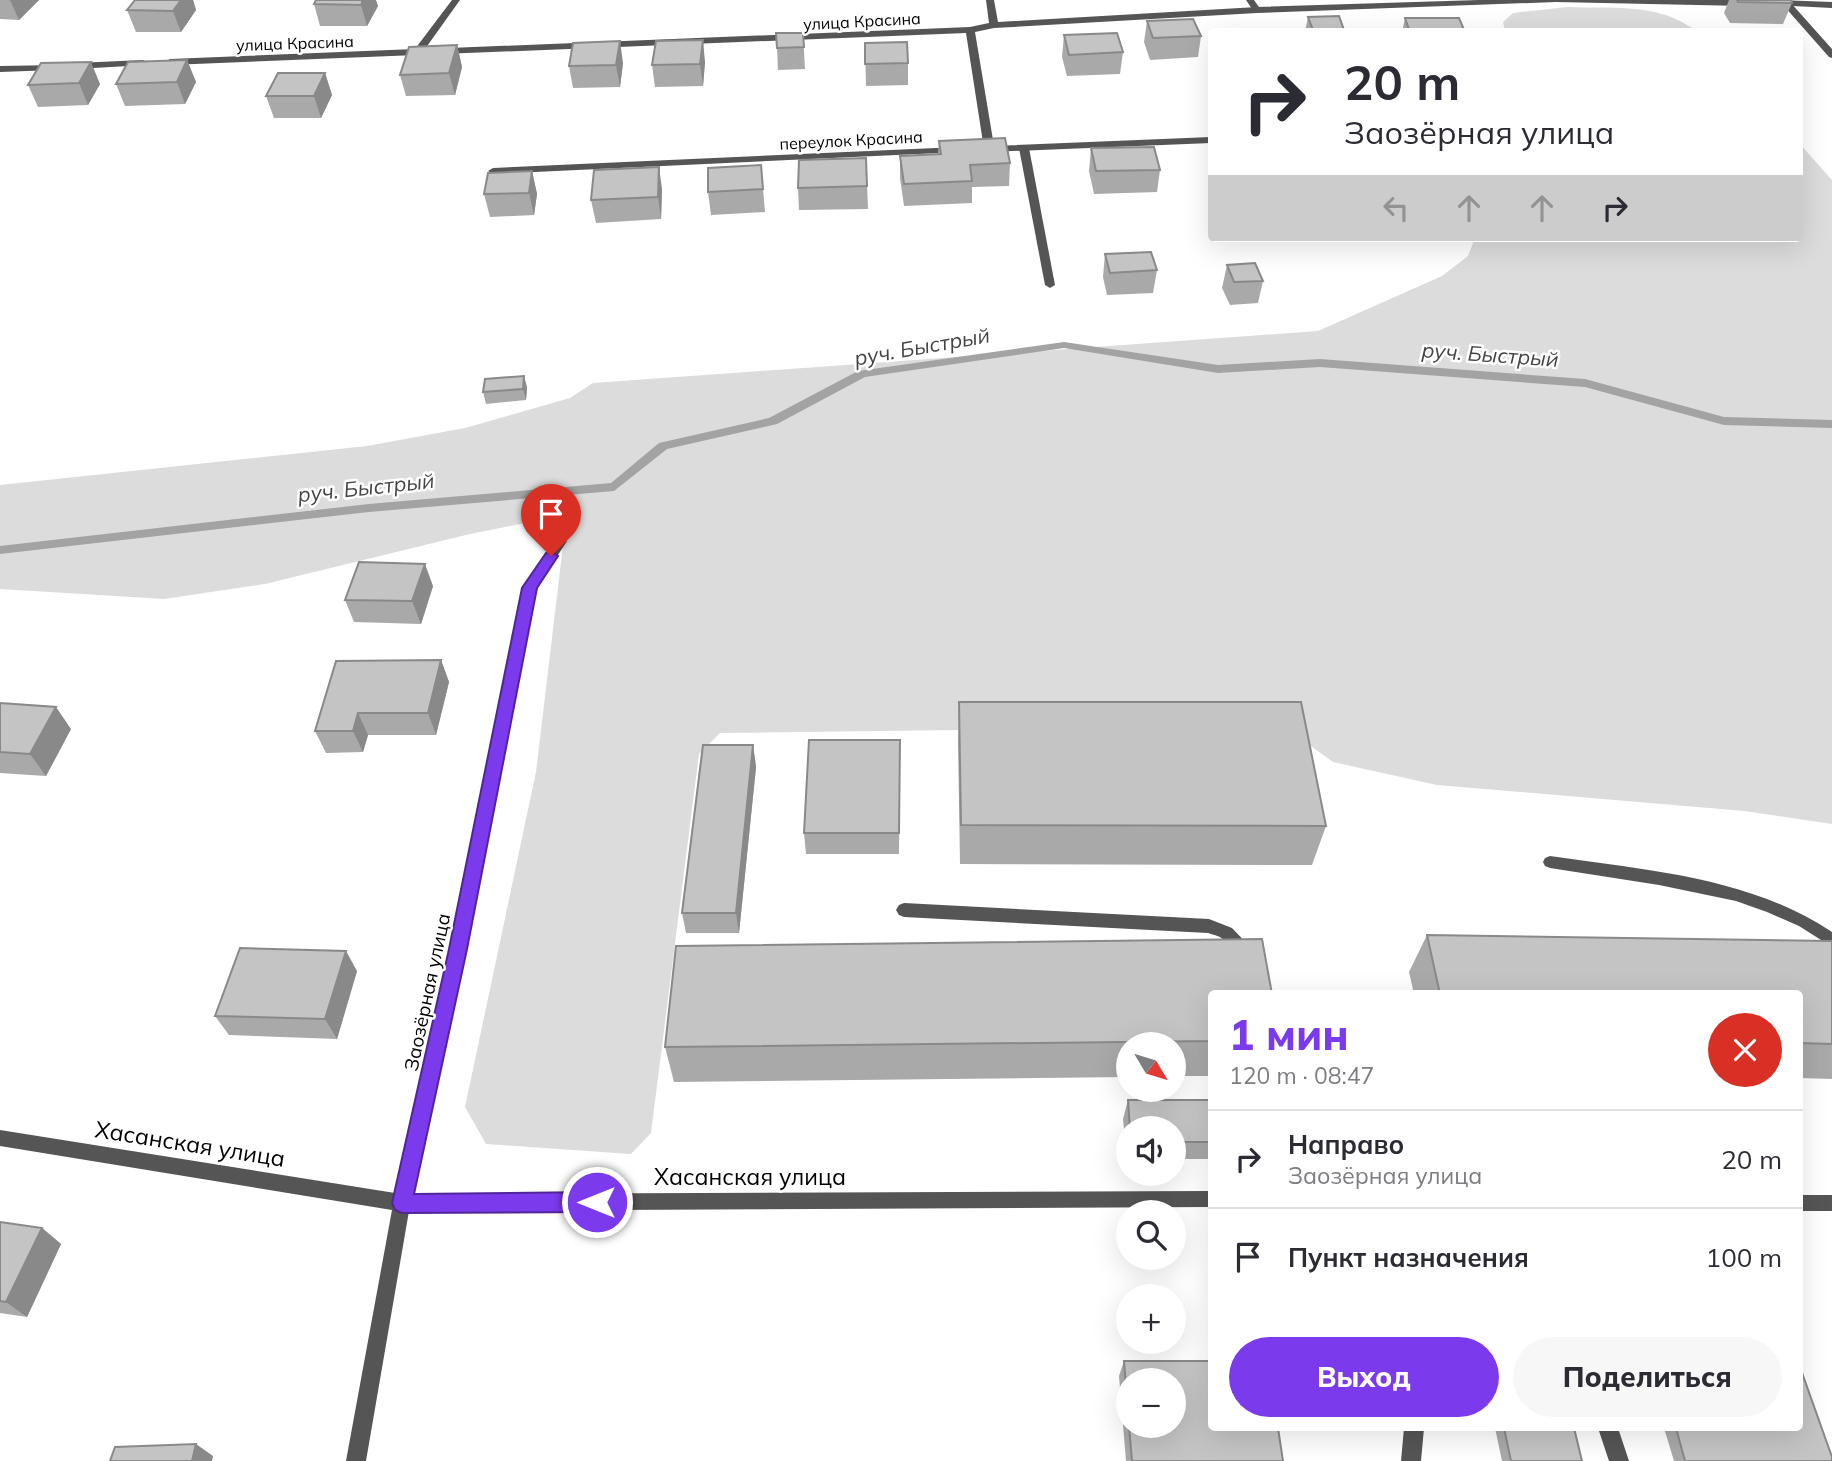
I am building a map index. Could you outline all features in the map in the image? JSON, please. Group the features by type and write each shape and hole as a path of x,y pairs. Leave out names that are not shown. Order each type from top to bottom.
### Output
{"street":[{"path":"418,52 456,0"},
{"path":"990,0 994,25"},
{"path":"1250,0 1256,10"},
{"name":"улица Красина","path":"0,69 970,30 994,25 1256,10 1556,0 1751,3"},
{"path":"1763,3 1832,5"},
{"path":"1787,4 1832,55"},
{"path":"970,30 990,149"},
{"name":"переулок Красина","path":"493,171 1208,140"},
{"path":"1024,148 1050,285"},
{"name":"Заозёрная улица","path":"356,1461 402,1203 458,949 530,588 561,541"},
{"path":"1550,862 1697,886 1774,907 1821,931 1832,940"},
{"path":"904,910 1209,926 1227,933 1246,950 1255,972"},
{"name":"Хасанская улица","path":"0,1138 402,1203 1208,1199"},
{"path":"1803,1203 1832,1203"},
{"path":"1411,1461 1414,1431"},
{"path":"1609,1431 1619,1461"}],"shaded area":[{"path":"1567,7 1634,9 1666,15 1691,28 1504,28 1503,22 1513,13"},
{"path":"1803,147 1832,180 1832,824 1744,811 1437,785 1333,762 1283,726 720,733 699,754 651,1133 631,1154 486,1144 465,1107 536,772 564,537 535,521 470,534 265,584 164,599 0,589 0,485 367,446 465,428 570,398 593,383 1318,331 1442,276 1468,256 1473,242 1803,242"}],"building":[{"path":"135,0 181,0 173,11 127,10"},
{"path":"316,0 363,0 361,5 314,4"},
{"path":"1737,0 1791,0 1792,3 1738,2"},
{"path":"1339,16 1343,28 1312,28 1308,17"},
{"path":"1405,18 1459,18 1463,28 1409,28"},
{"path":"1193,19 1201,36 1153,38 1147,21"},
{"path":"776,33 803,33 804,47 777,48"},
{"path":"1117,33 1123,52 1069,55 1064,35"},
{"path":"703,40 700,64 652,65 656,41"},
{"path":"620,41 616,65 569,66 573,43"},
{"path":"907,42 908,63 865,64 865,43"},
{"path":"457,45 449,73 400,75 409,47"},
{"path":"187,60 177,82 116,84 128,62"},
{"path":"91,62 79,83 28,85 41,63"},
{"path":"278,73 325,73 314,96 266,96"},
{"path":"1005,138 1010,163 970,165 972,181 904,184 900,156 941,154 939,141"},
{"path":"1154,147 1160,170 1096,171 1091,148"},
{"path":"866,158 867,186 798,188 799,160"},
{"path":"761,165 763,189 708,192 708,168"},
{"path":"659,167 658,197 591,200 594,170"},
{"path":"532,171 529,193 484,194 488,173"},
{"path":"1151,252 1157,270 1110,273 1105,254"},
{"path":"1255,263 1263,281 1234,282 1227,265"},
{"path":"524,376 523,389 483,392 485,379"},
{"path":"359,562 425,564 412,601 345,600"},
{"path":"441,660 428,713 358,713 353,731 315,731 336,661"},
{"path":"959,702 1301,702 1326,826 961,825"},
{"path":"0,703 56,707 30,754 0,752"},
{"path":"809,740 900,740 899,833 804,833"},
{"path":"703,745 753,745 736,913 682,913"},
{"path":"1427,935 1832,941 1832,1044 1803,1043 1803,990 1439,990"},
{"path":"1262,939 1271,990 1208,990 1208,1041 1186,1041 1186,1032 1116,1032 1116,1042 665,1047 676,946"},
{"path":"240,948 346,951 325,1019 215,1016"},
{"path":"1208,1100 1208,1142 1186,1142 1186,1116 1129,1116 1128,1102"},
{"path":"0,1222 42,1228 6,1302 0,1301"},
{"path":"1124,1361 1208,1361 1208,1431 1278,1431 1283,1461 1132,1461 1130,1438 1186,1438 1186,1368 1125,1368"},
{"path":"1803,1376 1832,1457 1832,1461 1685,1461 1677,1431 1803,1431"},
{"path":"1505,1431 1575,1431 1582,1461 1511,1461"},
{"path":"196,1444 192,1461 110,1461 115,1447"}],"waterway":[{"name":"руч. Быстрый","path":"0,550 369,508 614,487 663,446 773,421 862,374 1064,345 1218,369 1320,363 1585,383 1724,421 1832,424"}],"route":[{"path":"551,556 530,588 458,949 402,1203 597,1202"}]}
